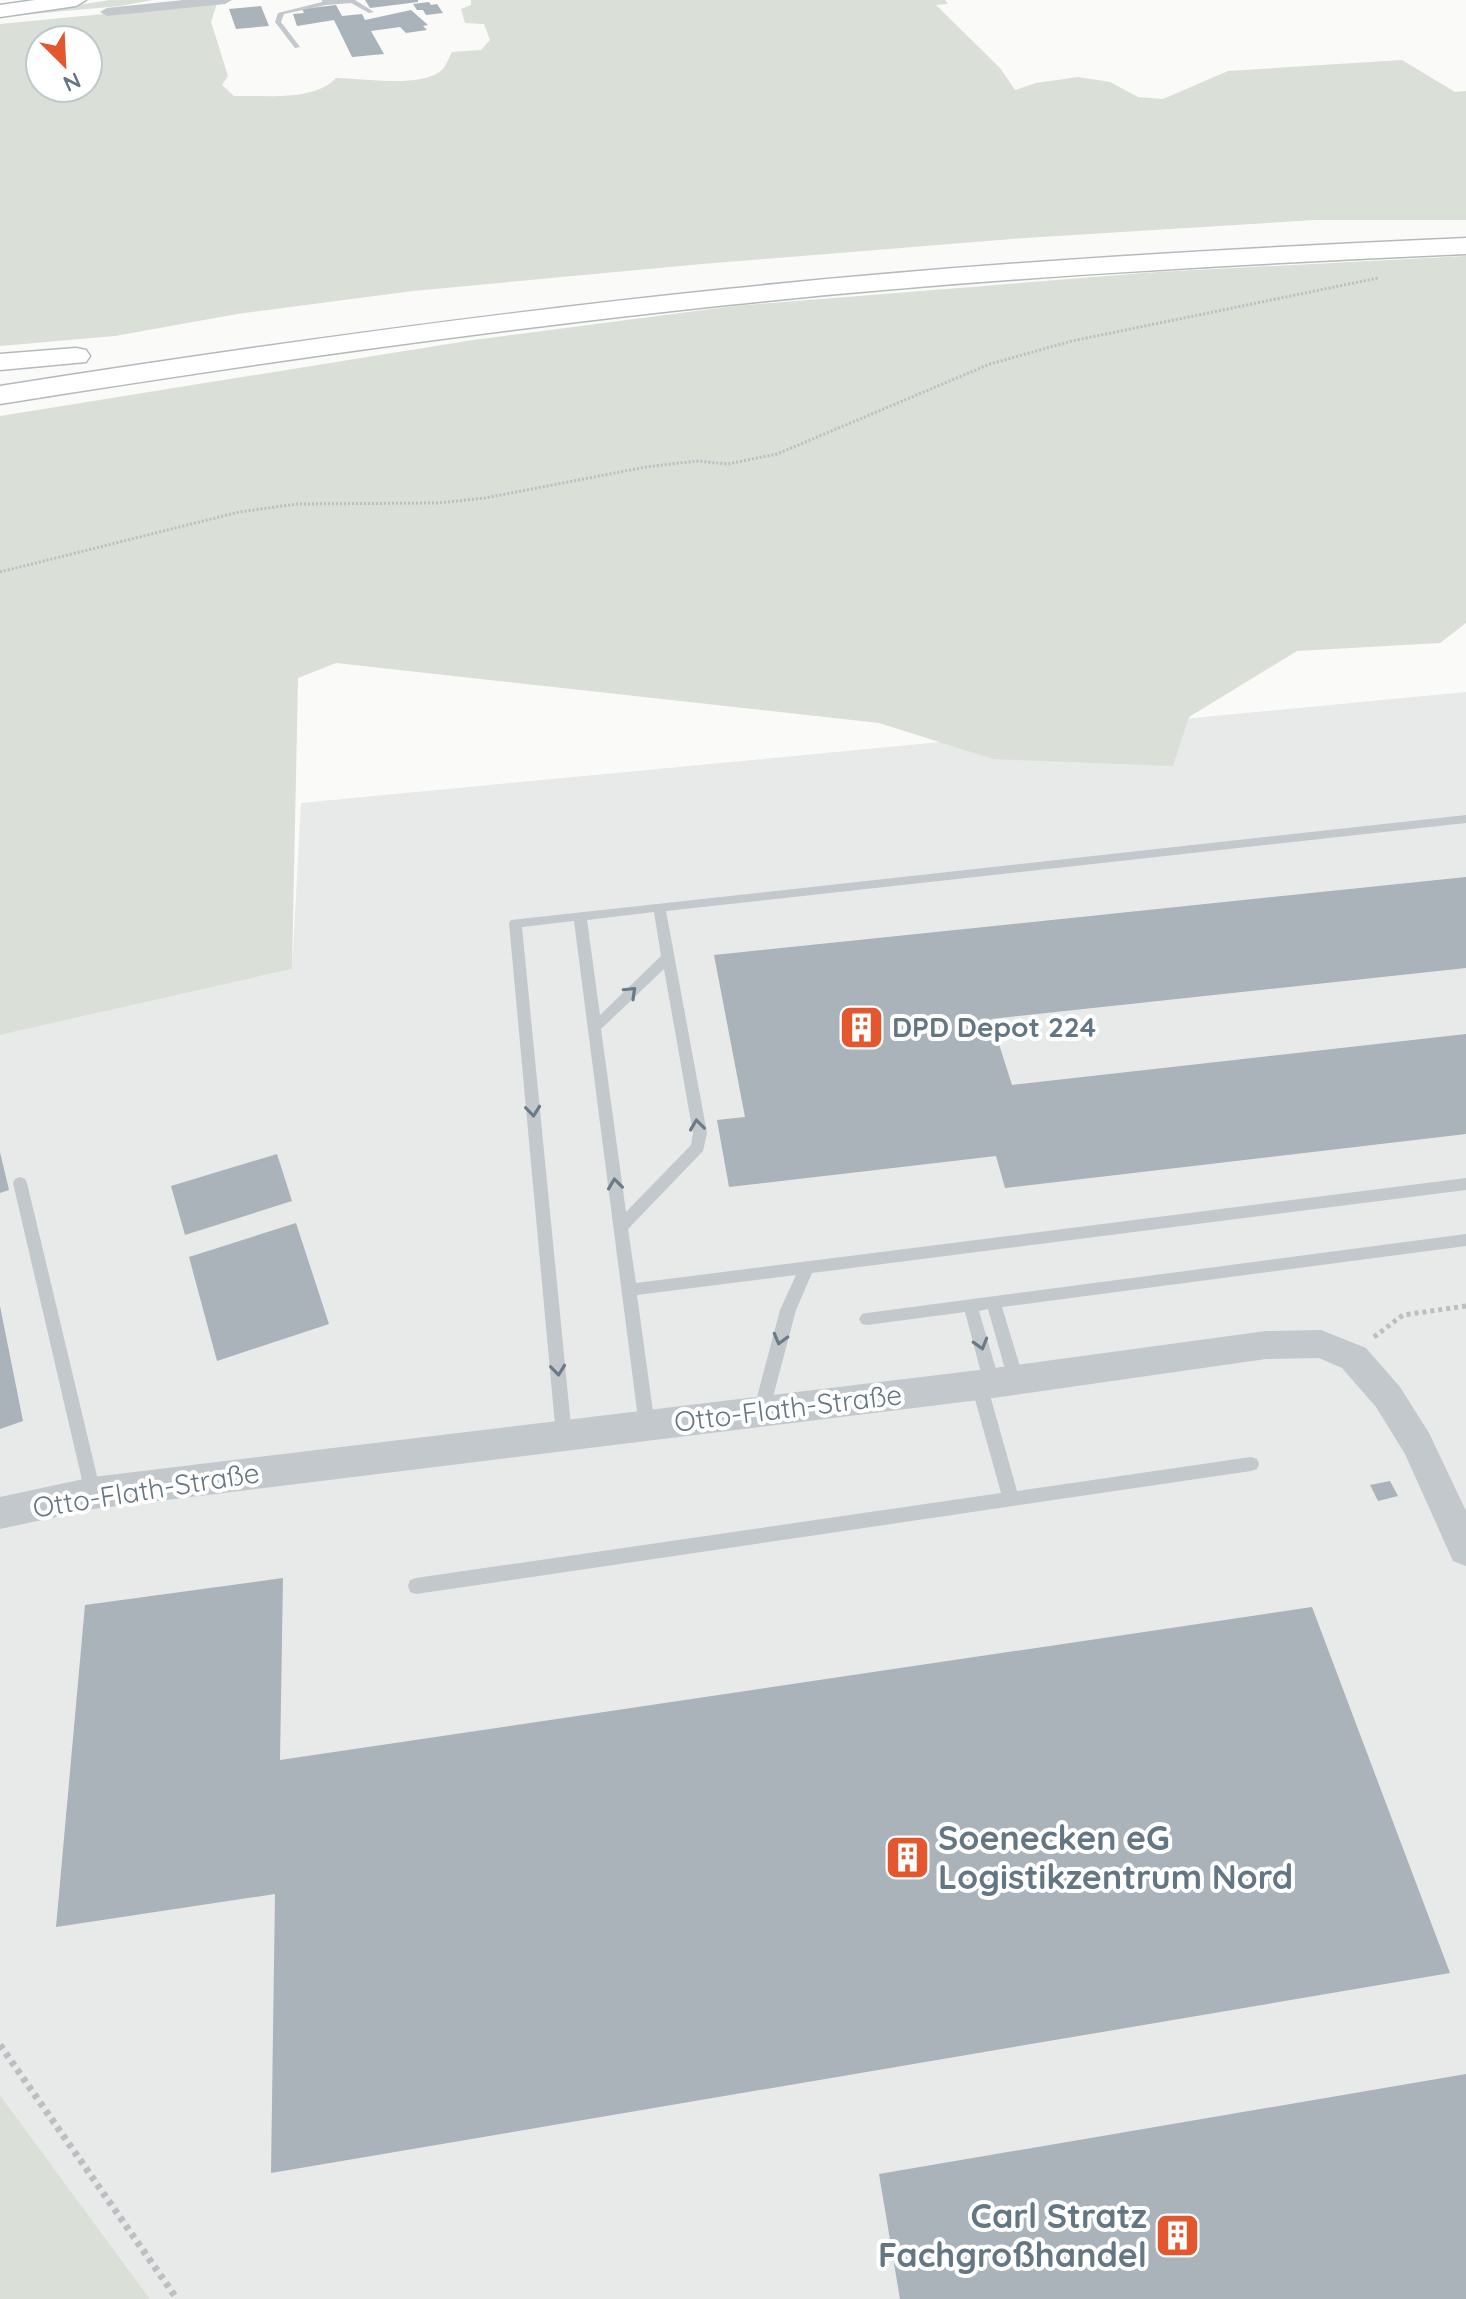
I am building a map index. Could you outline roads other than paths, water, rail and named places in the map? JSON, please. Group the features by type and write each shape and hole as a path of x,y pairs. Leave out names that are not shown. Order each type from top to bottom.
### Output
{"highway":[{"path":"0,375 492,304 820,269 1182,242 1466,230"},
{"path":"0,395 116,375 476,324 803,288 1108,263 1466,246"},
{"path":"0,362 202,344"},
{"path":"0,403 116,375"}],"street":[{"path":"0,11 76,0"},
{"path":"107,12 181,2 225,0"},
{"name":"Otto-Flath-Straße","path":"0,1513 93,1493 995,1383 1266,1345 1321,1344 1354,1358 1388,1397 1417,1444 1466,1549"}],"lane":[{"path":"297,47 278,22 281,13 326,1 352,1 371,12"},
{"path":"564,1436 515,923 1466,819"},
{"path":"621,1227 698,1147 700,1133 659,907"},
{"path":"580,916 647,1426"},
{"path":"595,1027 668,957"},
{"path":"20,1183 93,1493"},
{"path":"629,1290 1466,1184"},
{"path":"867,1319 1466,1240"},
{"path":"761,1412 788,1310 806,1269"},
{"path":"993,1302 995,1383 1011,1500"},
{"path":"970,1305 995,1383"},
{"path":"416,1586 1251,1464"}],"place":[{"name":"DPD Depot 224","path":"861,1027"},
{"name":"Soenecken eG Logistikzentrum Nord","path":"907,1858"},
{"name":"Carl Stratz Fachgroßhandel","path":"1178,2236"}]}
